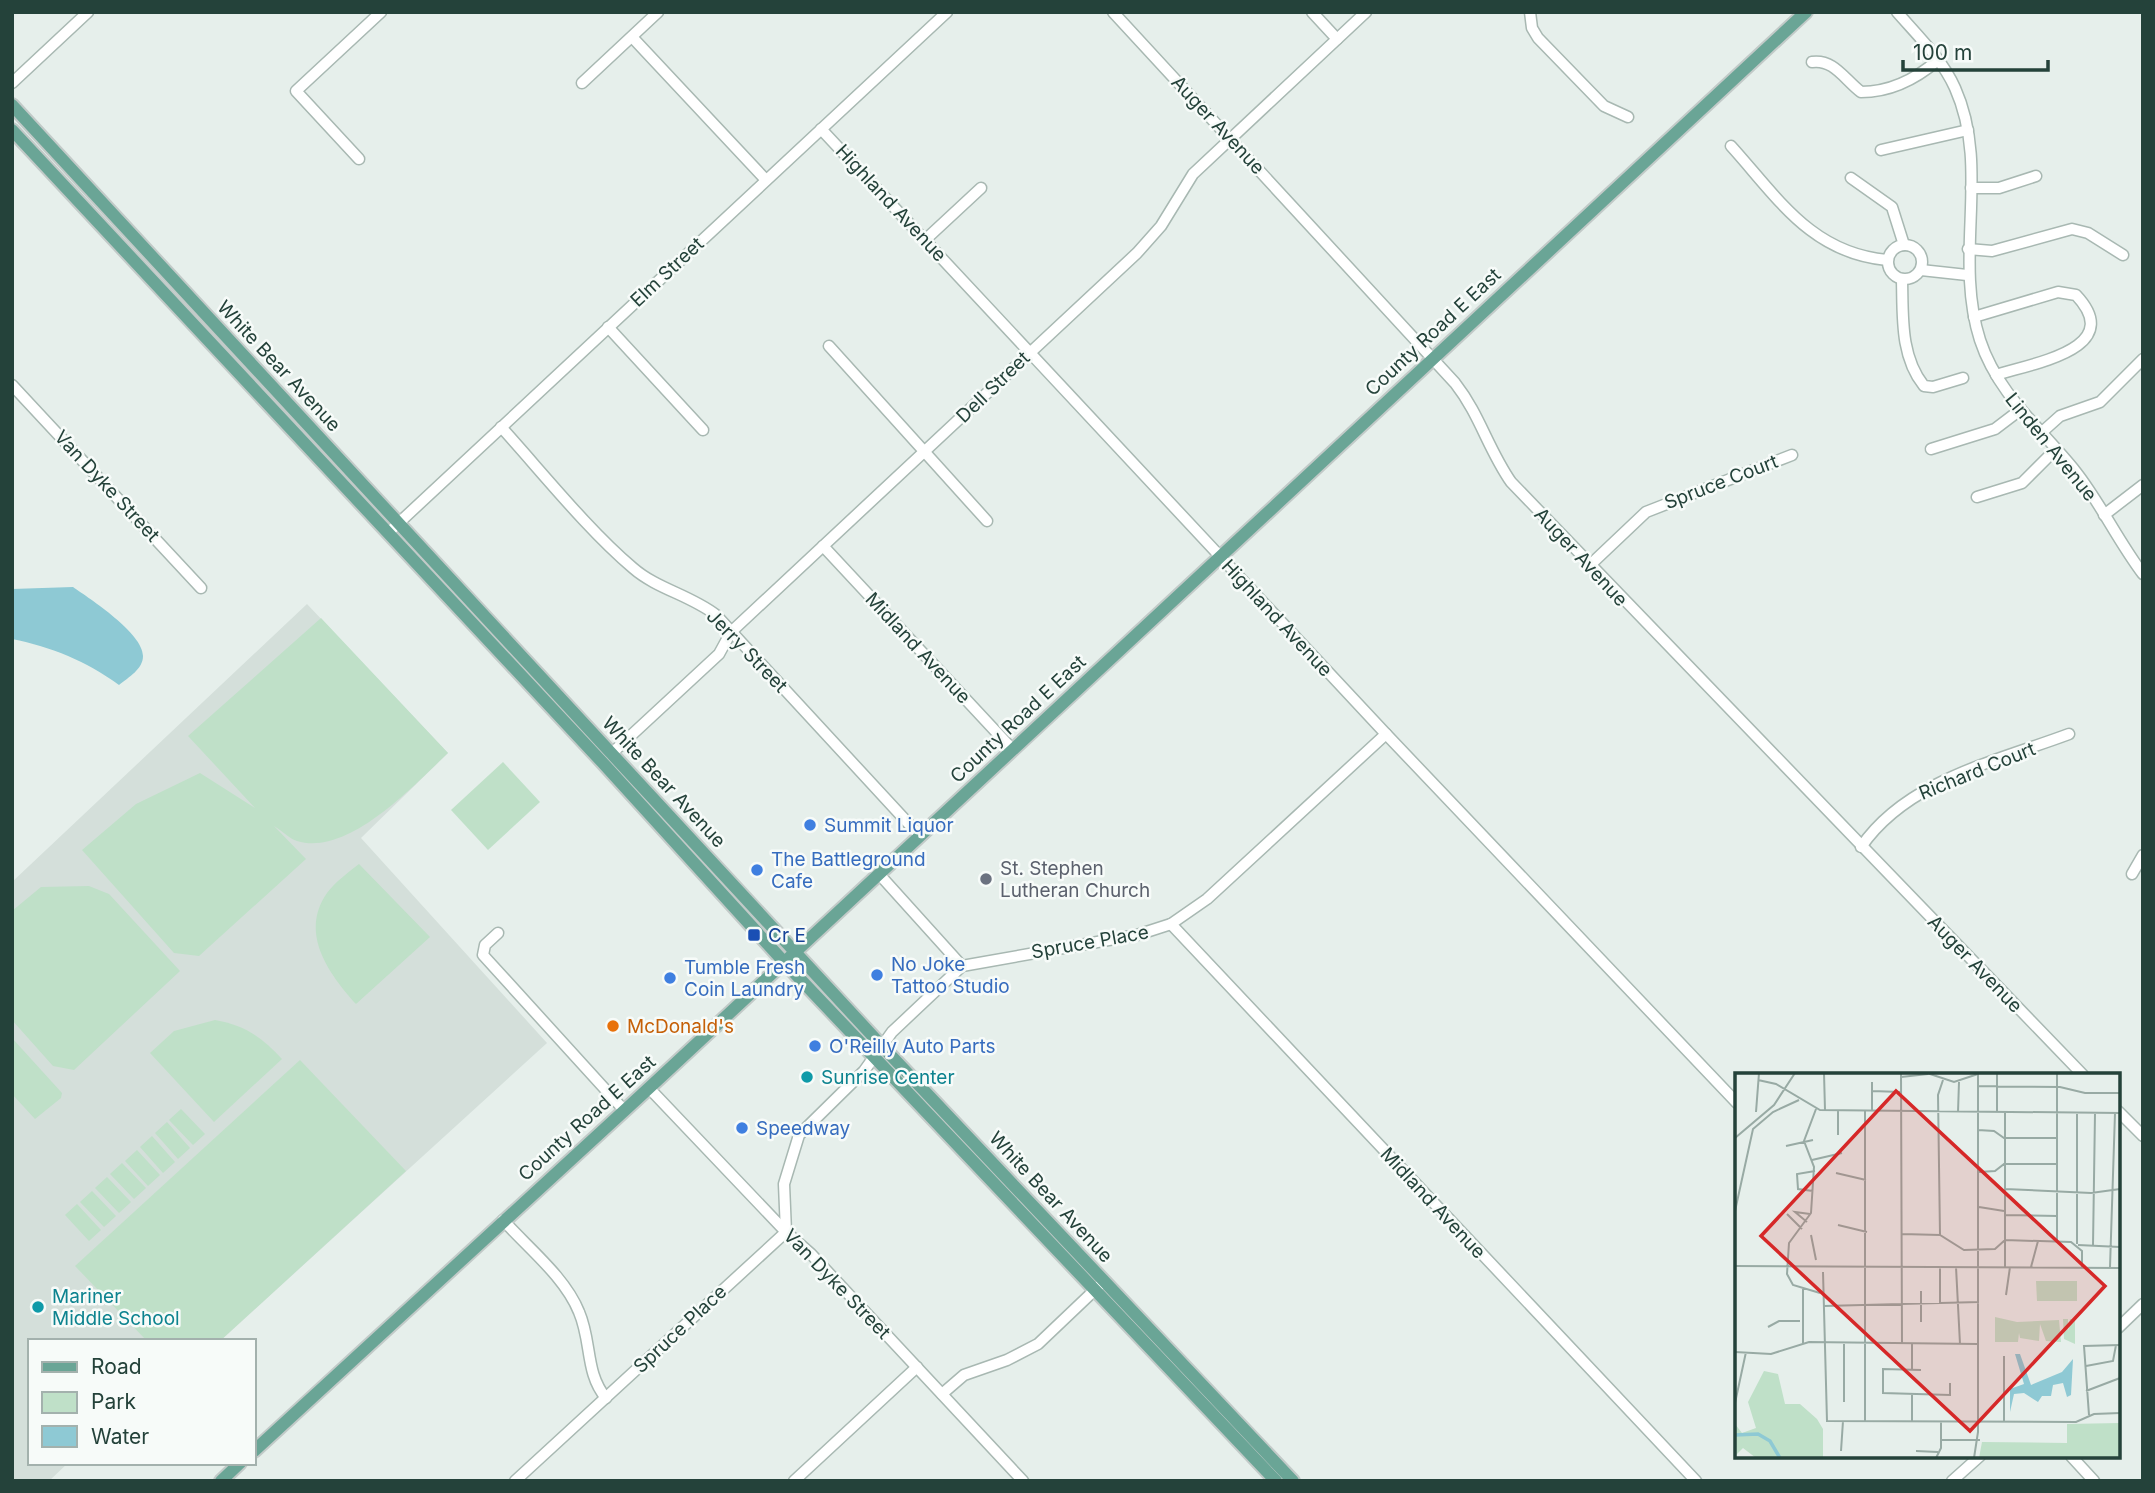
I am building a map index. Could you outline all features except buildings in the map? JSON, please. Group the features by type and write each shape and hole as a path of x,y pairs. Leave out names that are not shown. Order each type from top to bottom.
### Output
{"main road":[{"name":"County Road E East","path":"256,1449 649,1088 1806,12"},
{"name":"White Bear Avenue","path":"12,105 881,1045 1099,1285"},
{"name":"White Bear Avenue","path":"12,130 784,962 1099,1285 1283,1479"},
{"path":"221,1481 238,1465"}],"street":[{"path":"12,83 88,12"},
{"path":"359,159 296,91 381,12"},
{"path":"582,83 658,12"},
{"name":"Elm Street","path":"388,533 947,12"},
{"name":"Auger Avenue","path":"1113,12 1433,358 1473,406 1492,455 1511,482 1589,566 2081,1073"},
{"path":"1312,12 1336,39"},
{"name":"Dell Street","path":"611,754 719,654 731,632 1150,240 1194,174 1366,12"},
{"path":"1530,12 1532,28 1538,38 1604,106 1628,117"},
{"name":"Linden Avenue","path":"1897,12 1938,60 1954,86 1968,130 1971,188 1967,275 1981,344 1996,375 2020,410 2090,491 2143,574"},
{"path":"632,37 766,180"},
{"path":"1812,62 1822,61 1833,66 1861,92 1873,92 1908,82 1938,60"},
{"name":"Highland Avenue","path":"821,129 1386,734 1735,1101"},
{"path":"1881,150 1968,130"},
{"path":"1731,146 1808,231 1828,243 1871,258 1888,260"},
{"path":"1971,188 1999,188 2036,176"},
{"path":"1851,178 1892,207 1904,245"},
{"path":"925,240 981,188"},
{"path":"1968,249 1992,251 2072,229 2088,233 2123,255"},
{"path":"1904,245 1915,248 1920,254 1921,270 1914,277 1902,280 1891,273 1888,260 1892,250 1904,245"},
{"path":"1921,270 1967,275"},
{"path":"1902,280 1904,341 1918,379 1924,386 1933,387 1963,378"},
{"path":"1974,317 2058,292 2076,295 2087,307 2093,323 2088,338 2077,348 1996,375"},
{"path":"608,327 703,430"},
{"path":"830,346 987,521"},
{"path":"2041,433 2060,416 2100,402 2143,359"},
{"name":"Van Dyke Street","path":"12,385 201,588"},
{"path":"1931,449 1995,429 2020,410"},
{"name":"Jerry Street","path":"501,427 634,569 702,604 731,632 920,836"},
{"path":"1977,497 2022,483 2056,449"},
{"name":"Spruce Court","path":"1589,566 1646,512 1792,456"},
{"path":"2104,515 2143,485"},
{"name":"Midland Avenue","path":"823,546 1013,750"},
{"name":"Spruce Place","path":"962,966 1137,935 1171,924 1207,899 1386,734"},
{"name":"Richard Court","path":"1861,847 1869,836 1920,792 2069,734"},
{"path":"2132,874 2143,855"},
{"path":"786,1232 784,1184 799,1135 864,1071 881,1045 962,966 879,874"},
{"name":"Midland Avenue","path":"1171,924 1696,1481"},
{"path":"498,933 485,945 483,955 624,1110"},
{"name":"Van Dyke Street","path":"649,1088 786,1232 811,1254 1023,1481"},
{"path":"2120,1113 2143,1136"},
{"path":"503,1220 556,1278 579,1310 589,1343 593,1384 606,1398"},
{"name":"Spruce Place","path":"515,1481 786,1232"},
{"path":"942,1394 964,1375 1015,1357 1038,1344 1099,1285"},
{"path":"2120,1326 2143,1304"},
{"path":"794,1481 917,1367"},
{"path":"1952,1481 1978,1458"},
{"path":"2073,1458 2094,1481"}],"shaded area":[{"path":"307,604 448,753 361,838 547,1043 222,1339 28,1339 28,1465 66,1465 49,1481 12,1481 12,882"}],"green space":[{"path":"321,618 448,753 380,815 338,838 317,843 297,841 274,826 306,859 199,956 174,953 82,850 136,804 200,773 255,808 188,736"},
{"path":"503,762 540,802 488,850 451,810"},
{"path":"359,864 430,937 356,1004 336,980 321,952 316,923 319,908 327,893"},
{"path":"89,886 109,894 180,971 74,1070 53,1066 12,1020 12,911 41,887"},
{"path":"215,1020 252,1033 282,1059 214,1122 150,1053 174,1031"},
{"path":"12,1038 62,1093 61,1098 35,1119 12,1094"},
{"path":"300,1060 406,1171 222,1339 145,1339 75,1266"},
{"path":"181,1109 205,1134 193,1145 169,1120"},
{"path":"167,1122 190,1148 178,1159 155,1133"},
{"path":"152,1136 175,1162 163,1173 140,1147"},
{"path":"137,1150 160,1175 148,1186 125,1161"},
{"path":"122,1163 146,1188 134,1199 110,1174"},
{"path":"107,1177 131,1202 119,1213 95,1188"},
{"path":"92,1191 116,1216 104,1227 80,1202"},
{"path":"77,1204 101,1230 89,1241 65,1215"}],"water":[{"path":"73,587 114,617 141,647 141,665 119,685 68,656 12,639 12,589"}],"place":[{"name":"Summit Liquor","path":"810,825"},
{"name":"The Battleground Cafe","path":"757,870"},
{"name":"St. Stephen Lutheran Church","path":"986,879"},
{"name":"Cr E","path":"754,935"},
{"name":"No Joke Tattoo Studio","path":"877,975"},
{"name":"Tumble Fresh Coin Laundry","path":"670,978"},
{"name":"McDonald's","path":"613,1026"},
{"name":"O'Reilly Auto Parts","path":"815,1046"},
{"name":"Sunrise Center","path":"807,1077"},
{"name":"Speedway","path":"742,1128"},
{"name":"Mariner Middle School","path":"38,1307"}]}
